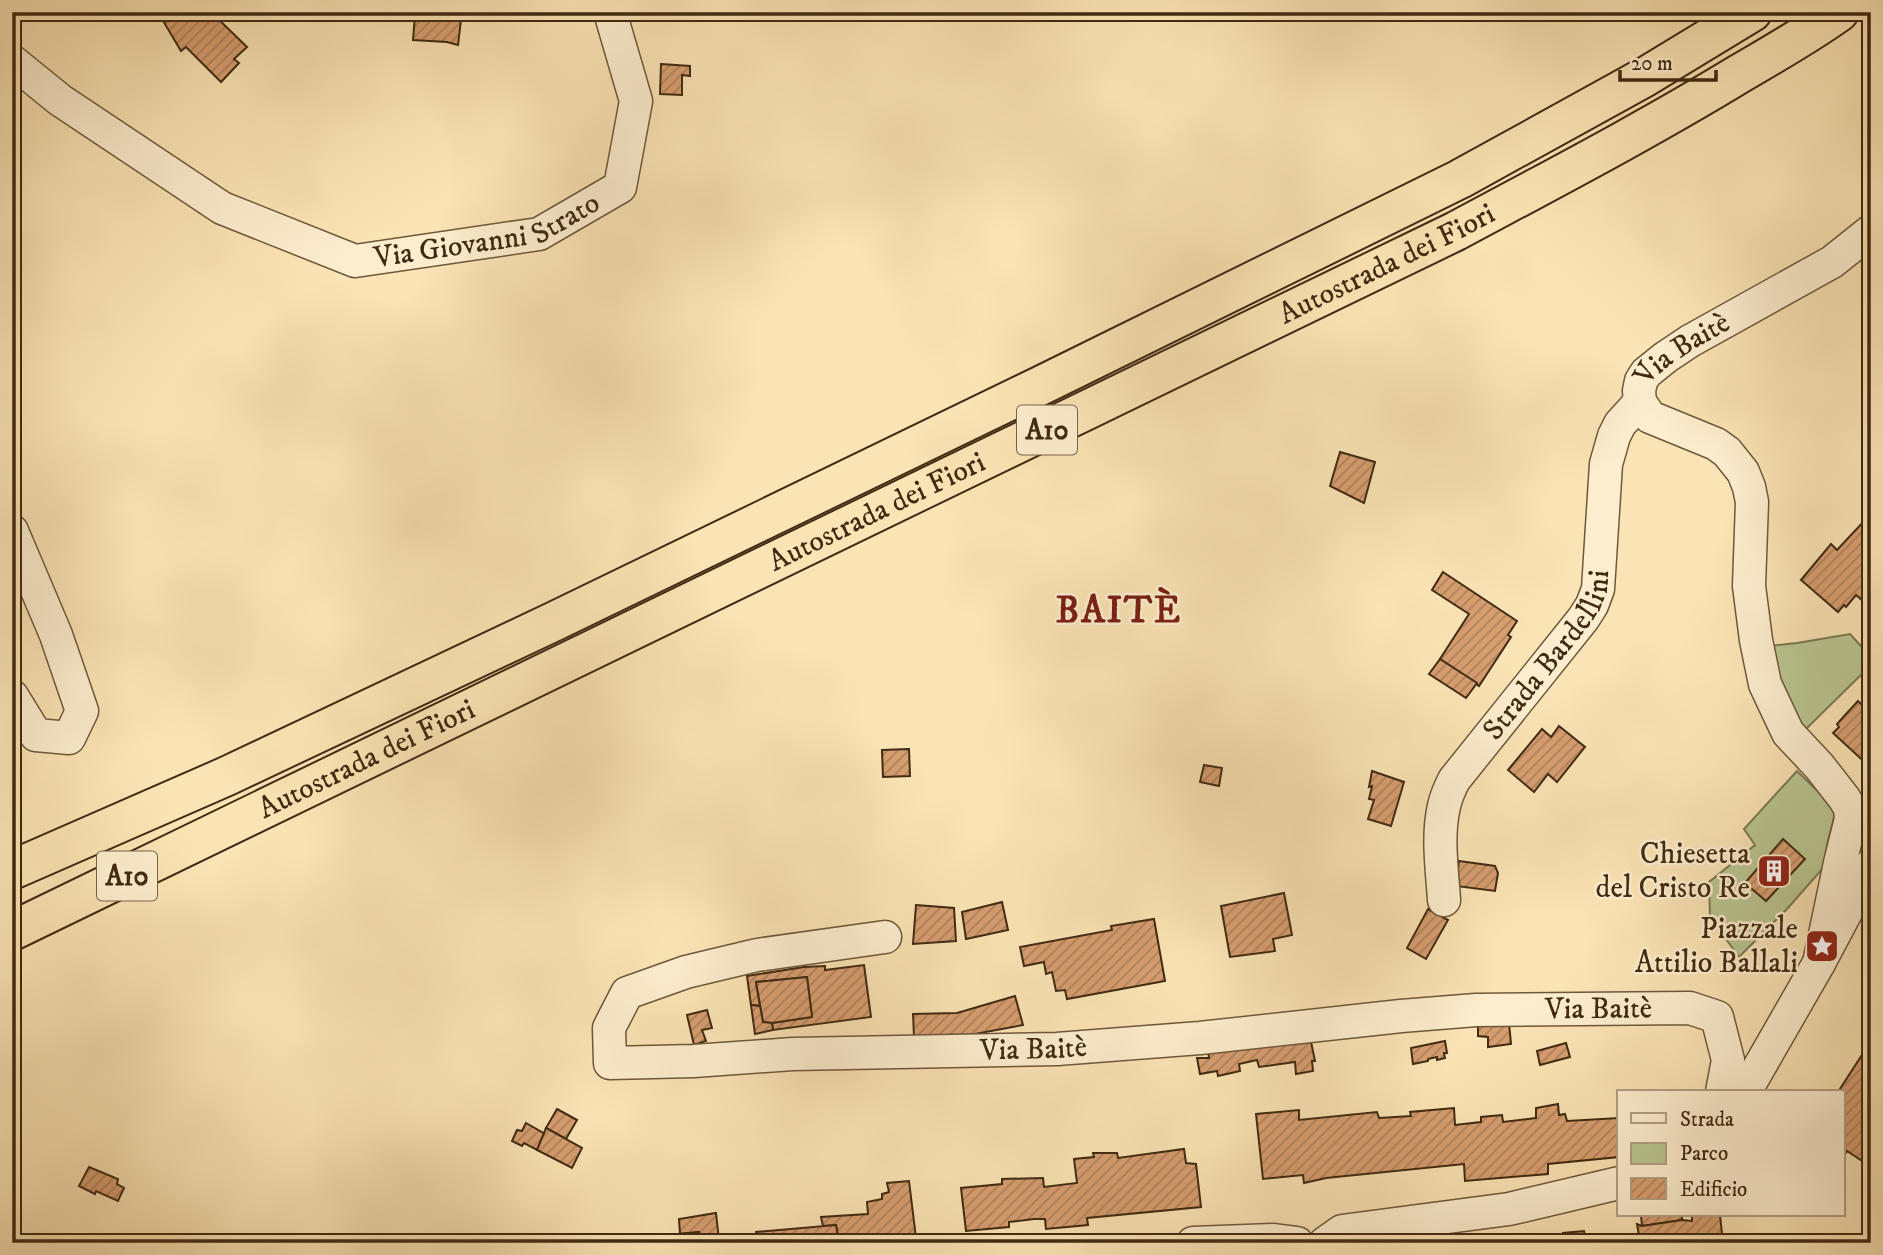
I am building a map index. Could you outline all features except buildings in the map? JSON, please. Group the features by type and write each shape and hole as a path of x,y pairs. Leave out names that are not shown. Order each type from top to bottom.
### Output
{"highway":[{"name":"Autostrada dei Fiori","path":"12,870 227,776 568,615 1055,379 1460,179 1645,77 1752,12"},
{"name":"Autostrada dei Fiori","path":"12,931 1456,231 1704,95 1839,12"}],"street":[{"name":"Via Giovanni Strato","path":"12,61 60,100 222,208 355,261 539,234 620,187 636,101 610,12"},
{"name":"Via Baitè","path":"1819,963 1852,819 1844,798 1788,733 1765,684 1749,586 1752,502 1749,487 1736,461 1716,444 1650,418 1640,402 1639,391 1646,373 1666,357 1832,262 1871,231"},
{"name":"Strada Bardellini","path":"1444,900 1441,821 1444,803 1454,780 1592,605 1598,589 1606,464 1620,424 1640,402"},
{"path":"12,531 56,635 82,711 69,738 36,735 12,696"},
{"name":"Via Baitè","path":"1745,1090 1819,963 1871,865"},
{"name":"Via Baitè","path":"885,937 757,955 686,972 626,993 609,1028 610,1063 694,1061 793,1054 1056,1049 1200,1038 1476,1010 1690,1008 1717,1017 1728,1060 1723,1090"},
{"path":"1325,1243 1342,1231 1509,1209 1617,1183"},
{"path":"1193,1243 1274,1240 1297,1243"}],"green space":[{"path":"1850,634 1871,657 1871,665 1805,730 1789,706 1769,646"},
{"path":"1797,771 1836,809 1824,867 1739,957 1710,917 1709,882 1755,845 1744,829"}],"place":[{"name":"Chiesetta del Cristo Re","path":"1774,871"},
{"name":"Piazzale Attilio Ballali","path":"1822,946"}],"district":[{"name":"BAITÈ","path":"1119,611"}]}
